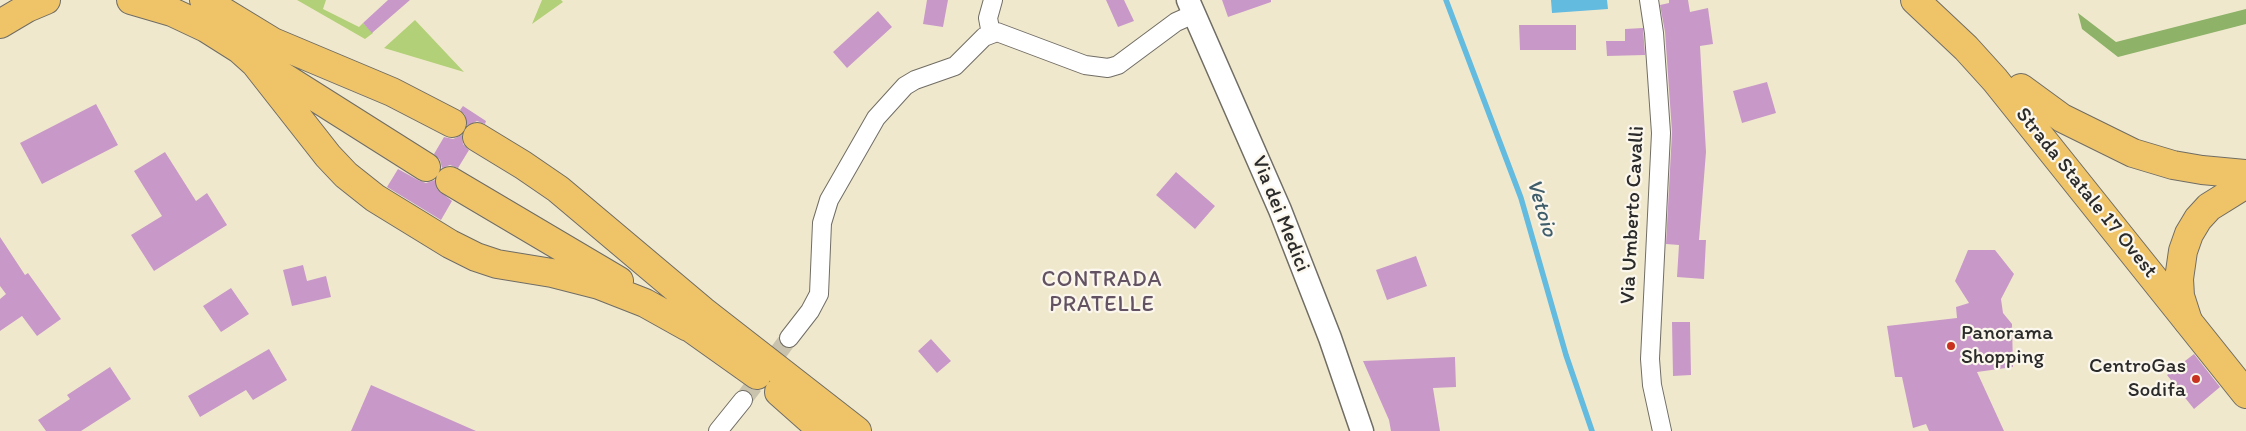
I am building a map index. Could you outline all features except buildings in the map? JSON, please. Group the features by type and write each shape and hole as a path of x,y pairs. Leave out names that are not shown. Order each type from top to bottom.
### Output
{"main road":[{"path":"0,24 27,8 46,0"},
{"path":"131,0 188,19 235,45 426,167"},
{"path":"204,0 273,42 392,92 452,123"},
{"name":"Strada Statale 17 Ovest","path":"1915,0 1966,48 1995,80 2246,394"},
{"name":"Strada Statale 17 Ovest","path":"1934,0 1964,28 2021,88 2246,366"},
{"path":"235,45 255,62 328,156 346,175 375,198 450,244 486,261 599,285 645,303 786,386 857,431"},
{"path":"2021,88 2062,118 2133,153 2173,166 2246,174"},
{"path":"477,137 558,189 696,305 833,431"},
{"path":"450,181 639,293 688,327"},
{"path":"2188,321 2180,296 2179,282 2183,251 2189,234 2198,219 2216,202 2246,184"},
{"path":"786,386 824,431"},
{"path":"786,386 852,431"}],"street":[{"path":"991,34 988,21 993,0"},
{"name":"Via Umberto Cavalli","path":"1649,0 1655,39 1661,133 1650,359 1652,385 1662,431"},
{"path":"790,338 810,311 819,294 822,223 825,209 876,118 905,86 915,80 955,66 981,40 991,34 1003,33 1085,65 1108,68 1118,65 1176,22 1191,7"},
{"name":"Via dei Medici","path":"1191,7 1280,210 1330,338 1362,431"},
{"path":"718,431 743,400"}],"green space":[{"path":"297,0 326,0 323,9 359,27 363,23 373,33 365,39"},
{"path":"542,0 561,0 563,2 532,24"},
{"path":"2246,9 2246,24 2118,57 2082,29 2078,13 2116,42"},
{"path":"415,20 464,72 384,48"}],"water":[{"path":"1551,0 1607,0 1608,9 1552,13"}],"waterway":[{"name":"Vetoio","path":"1446,0 1521,198 1566,355 1592,431"}],"tunnel":[{"path":"743,400 789,338"}],"place":[{"name":"Panorama Shopping","path":"1951,346"},
{"name":"CentroGas Sodifa","path":"2196,379"}],"district":[{"name":"CONTRADA PRATELLE","path":"1102,292"}]}
